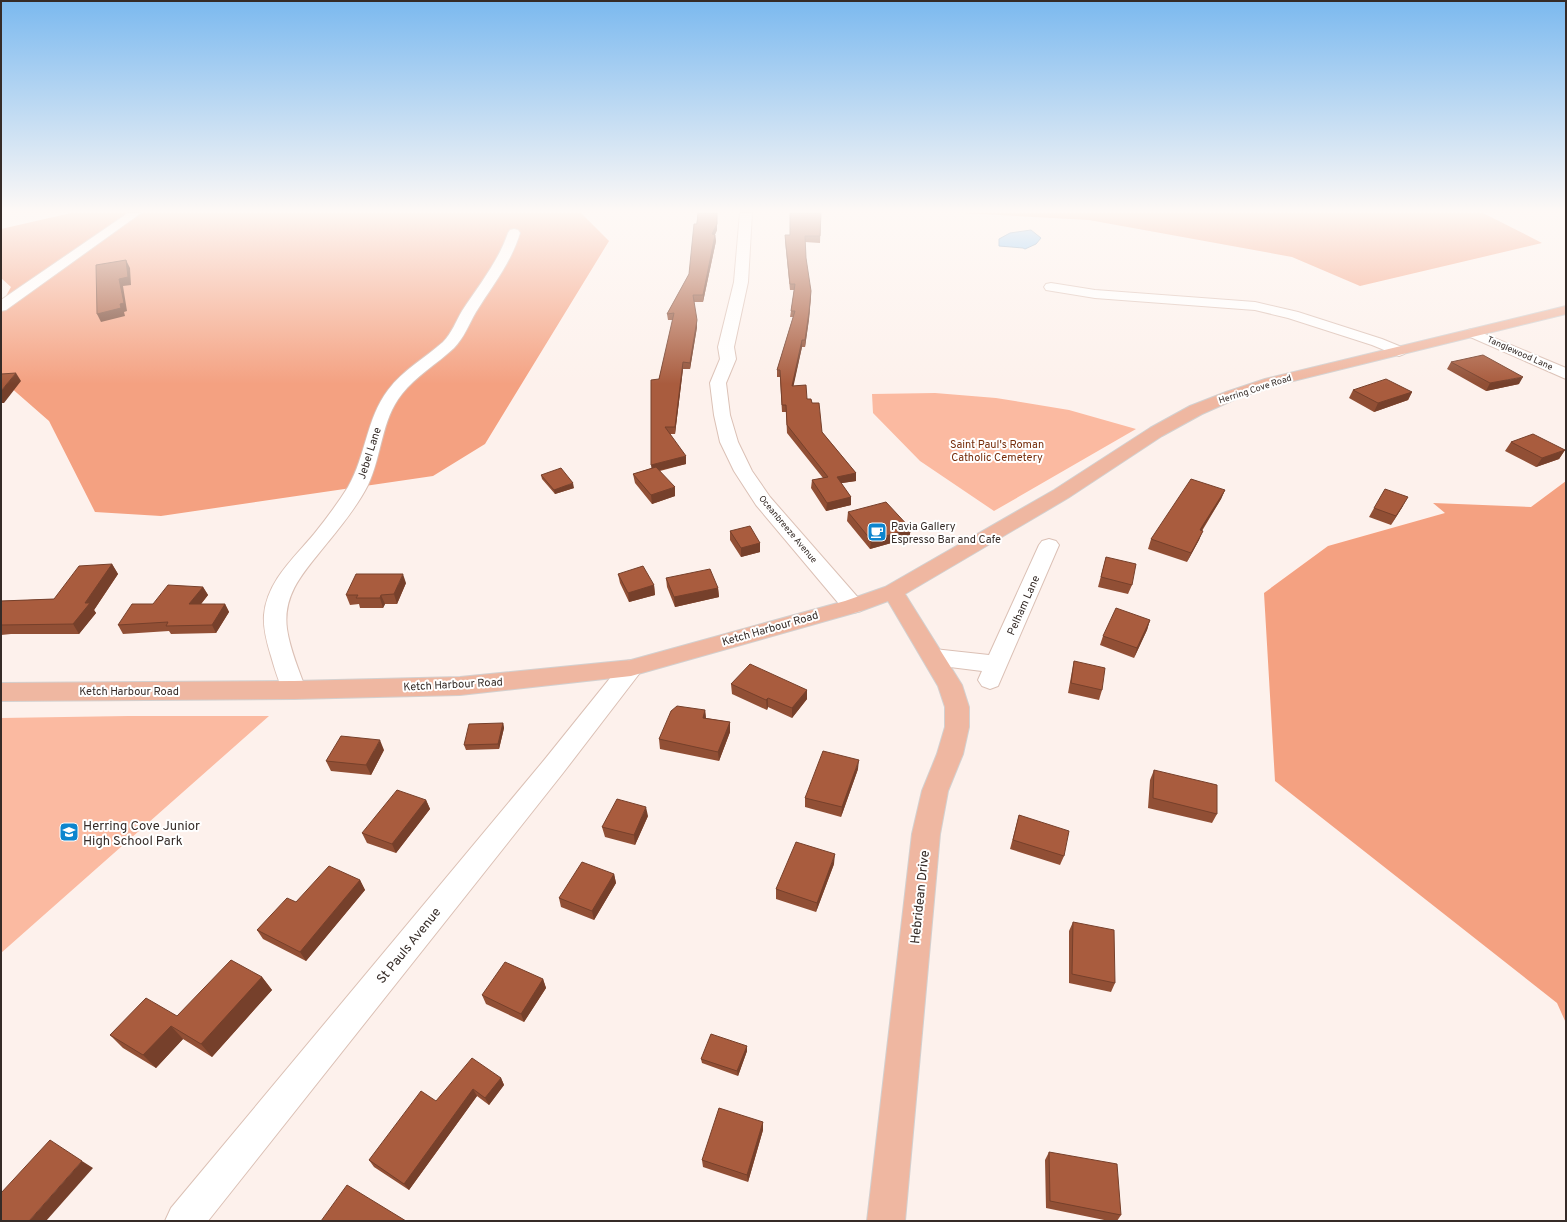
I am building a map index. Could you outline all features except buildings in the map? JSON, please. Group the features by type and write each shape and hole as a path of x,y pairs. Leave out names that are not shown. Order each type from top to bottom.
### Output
{"main road":[{"name":"Herring Cove Road","path":"893,592 1061,494 1156,432 1196,410 1232,395 1271,382 1566,310"},
{"name":"Ketch Harbour Road","path":"1,692 294,690 460,686 631,668 853,606 893,592"},
{"name":"Hebridean Drive","path":"886,1221 926,834 935,791 950,754 957,727 957,707 950,685 893,592"}],"street":[{"path":"1,307 54,270"},
{"name":"Jebel Lane","path":"294,690 276,629 276,604 280,591 288,578 336,518 357,487 364,474 378,425 388,403 401,386 454,338 476,301 498,270"},
{"name":"Oceanbreeze Avenue","path":"742,270 726,347 728,359 718,383 722,415 729,442 743,471 763,501 853,606"},
{"path":"1052,287 1094,294 1255,306 1293,315 1377,342 1399,351"},
{"name":"Tanglewood Lane","path":"1473,333 1566,374"},
{"name":"Pelham Lane","path":"934,657 994,672 1049,545"},
{"name":"St Pauls Avenue","path":"184,1221 544,778 631,668"}],"green space":[{"name":"Saint Paul's Roman Catholic Cemetery","path":"935,393 996,398 1069,410 1136,429 994,511 920,461 873,413 872,394"},
{"name":"Herring Cove Junior High School Park","path":"269,716 1,953 1,718"}],"shaded area":[{"path":"1,270 591,270 485,444 433,476 161,516 95,512 49,421 1,379 1,305 11,287 1,278"},
{"path":"1323,270 1428,270 1360,286"},
{"path":"1566,481 1566,1023 1557,1003 1275,781 1264,593 1328,546 1445,513 1433,503 1531,507"}],"place":[{"name":"Pavia Gallery Espresso Bar and Cafe","path":"877,532"},
{"name":"Herring Cove Junior High School Park","path":"69,832"}]}
